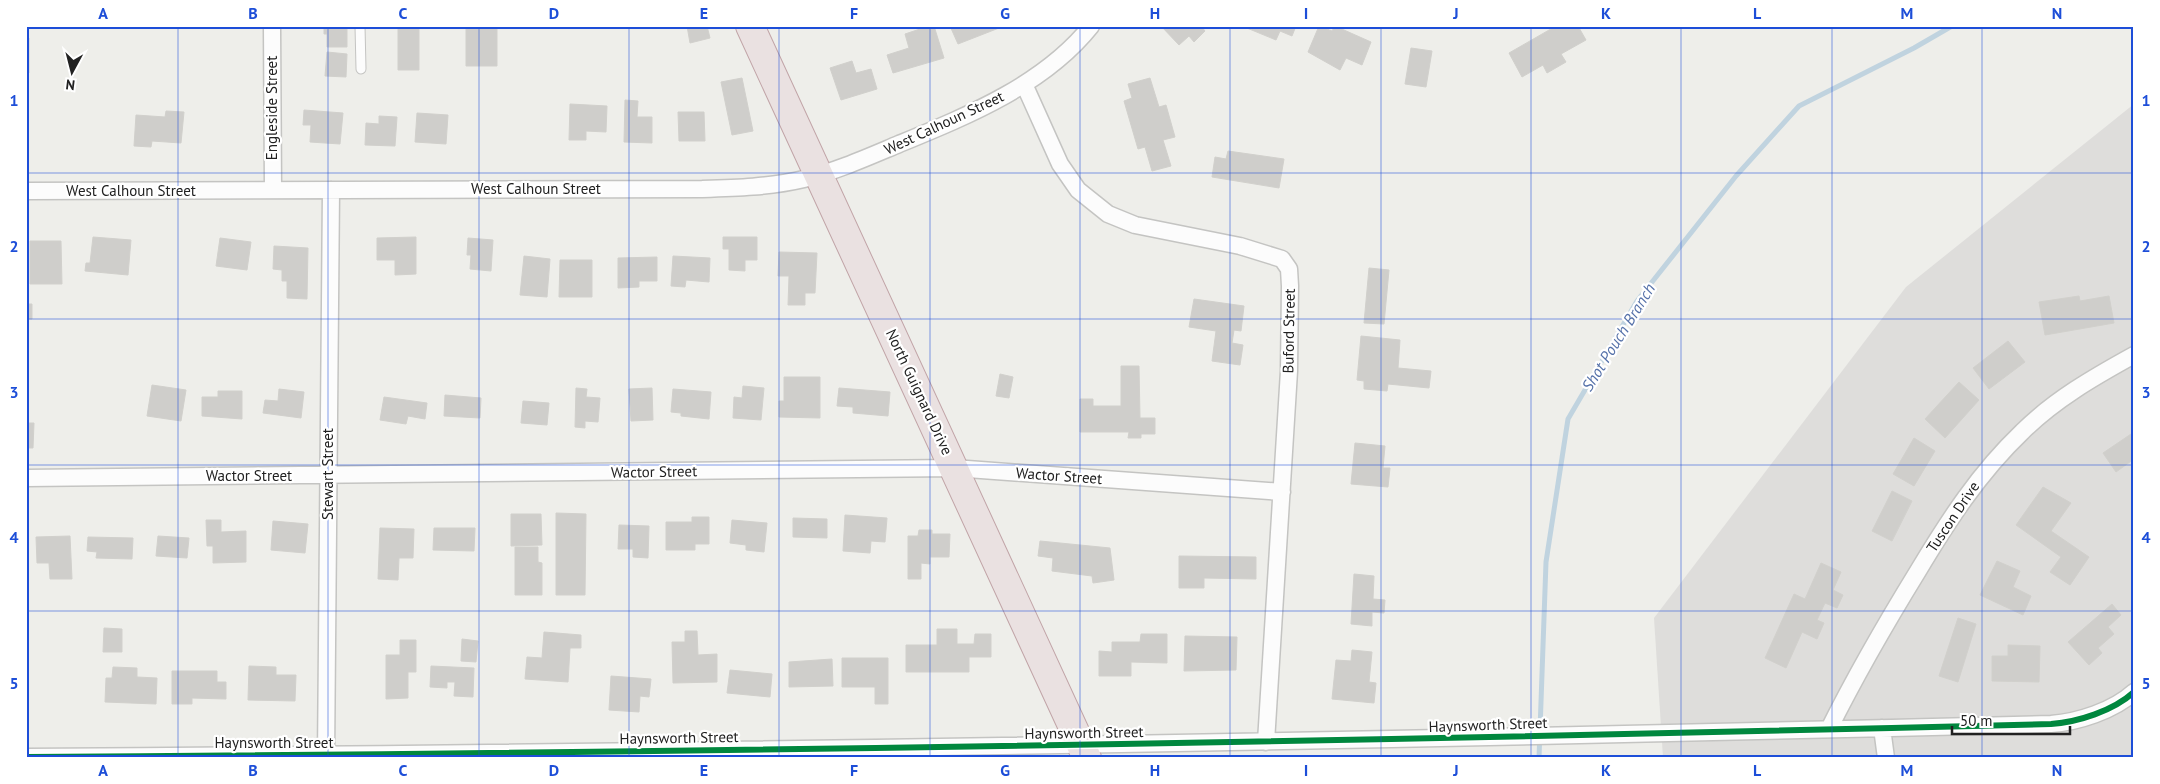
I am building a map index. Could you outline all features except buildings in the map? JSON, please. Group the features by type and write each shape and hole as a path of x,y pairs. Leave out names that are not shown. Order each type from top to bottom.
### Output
{"highway":[{"name":"North Guignard Drive","path":"750,26 1084,752"}],"street":[{"name":"Engleside Street","path":"272,26 273,190"},
{"name":"West Calhoun Street","path":"26,192 741,188 767,186 851,164 952,122 1024,84 1053,63 1091,26"},
{"name":"Buford Street","path":"1024,84 1060,164 1078,190 1108,214 1135,225 1248,249 1282,259 1289,269 1289,371 1266,742"},
{"name":"Stewart Street","path":"326,757 331,190"},
{"name":"Tuscon Drive","path":"1829,729 1863,662 1952,515 1999,455 2050,407 2092,379 2134,355"},
{"name":"Wactor Street","path":"26,478 954,468 1282,492"},
{"name":"Haynsworth Street","path":"26,757 1084,752 1266,742 2068,723 2117,704 2134,692"},
{"path":"1882,728 1886,758"}],"lane":[{"path":"360,26 361,69"}],"shaded area":[{"path":"2134,104 2134,758 1663,758 1654,618 1906,287"}],"waterway":[{"name":"Shot Pouch Branch","path":"1539,758 1546,562 1568,419 1637,301 1736,176 1799,106 1914,48 1952,26"}],"cycle path":[{"path":"26,757 532,753 1038,745 1545,736 2051,724 2084,718 2106,710 2126,699 2134,692"}]}
